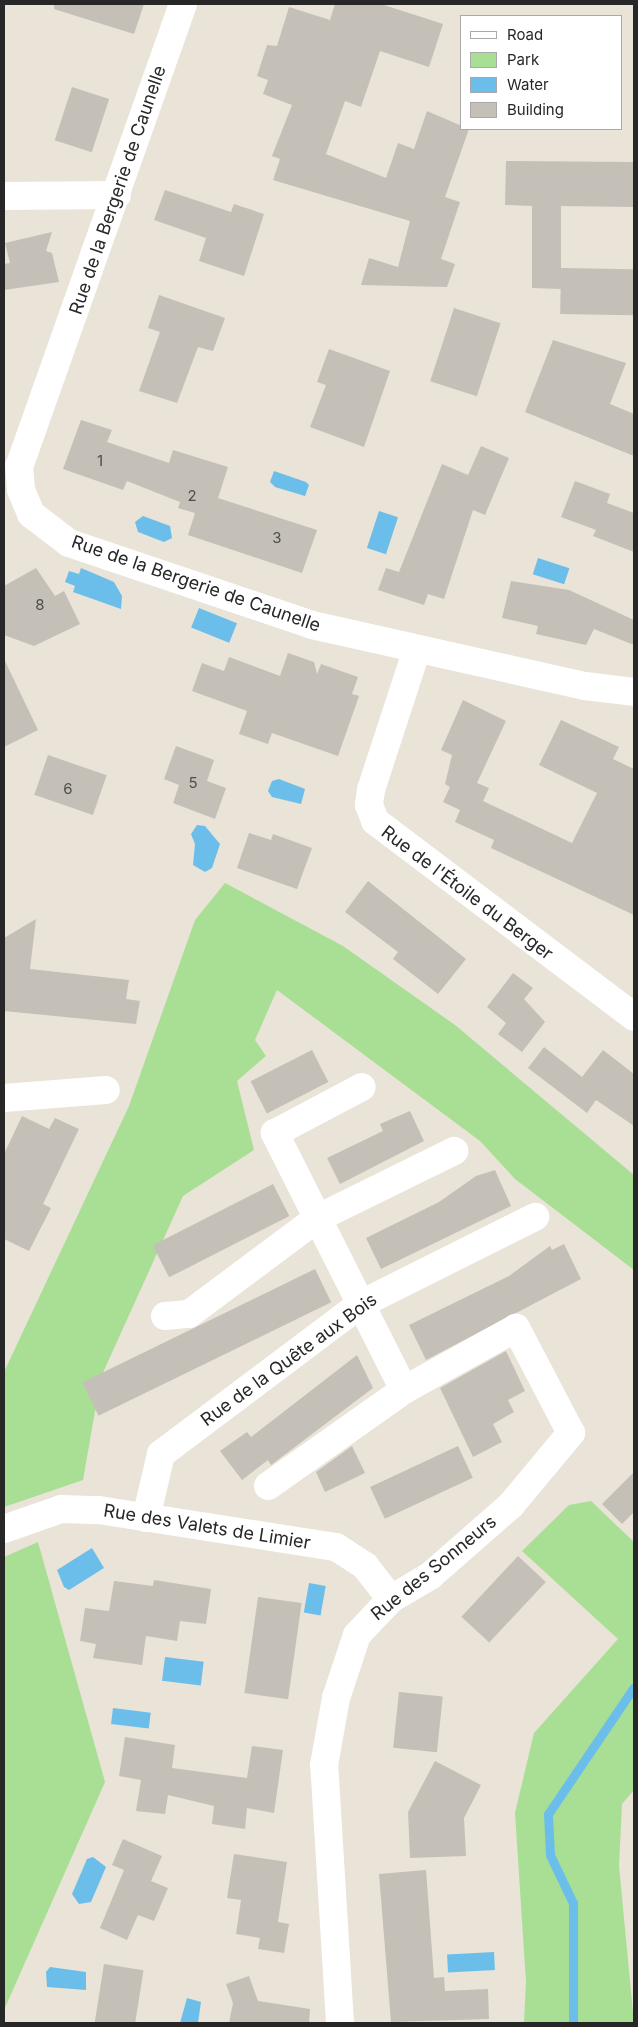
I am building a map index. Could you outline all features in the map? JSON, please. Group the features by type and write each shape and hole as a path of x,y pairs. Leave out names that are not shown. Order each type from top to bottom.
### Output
{"street":[{"name":"Rue de la Bergerie de Caunelle","path":"183,4 20,466 21,490 32,514 69,542 312,625 585,686 634,692"},
{"path":"4,196 117,195"},
{"name":"Rue de l'Étoile du Berger","path":"417,649 371,790 369,805 375,822 634,1016"},
{"path":"268,1486 404,1390 275,1133 362,1087"},
{"path":"4,1098 106,1090"},
{"path":"165,1316 189,1314 318,1218 454,1151"},
{"name":"Rue de la Quête aux Bois","path":"146,1518 161,1454 361,1304 535,1218"},
{"name":"Rue des Sonneurs","path":"340,2023 324,1765 336,1698 357,1635 391,1599 430,1576 511,1505 571,1433 516,1328 404,1390"},
{"name":"Rue des Valets de Limier","path":"4,1529 61,1509 146,1518 336,1547 365,1566 391,1599"}],"green space":[{"path":"225,883 343,946 455,1025 634,1175 634,1270 515,1179 480,1141 277,990 255,1040 266,1056 237,1081 254,1150 183,1196 101,1377 83,1480 4,1507 4,1372 129,1106 195,920"},
{"path":"591,1501 634,1542 634,1790 622,1804 619,1866 634,2023 524,2023 526,1982 515,1813 534,1733 618,1639 522,1551 569,1505"},
{"path":"38,1542 105,1782 4,2010 4,1557"}],"water":[{"path":"274,471 306,482 309,485 305,496 275,487 270,482"},
{"path":"379,511 398,517 386,554 367,548"},
{"path":"143,516 170,526 172,538 164,542 138,532 135,522"},
{"path":"538,558 569,568 564,584 533,574"},
{"path":"81,568 114,582 122,596 121,609 73,592 75,586 65,582 69,571 79,574"},
{"path":"199,608 237,623 229,643 191,627"},
{"path":"279,779 305,789 301,804 272,797 268,791 272,781"},
{"path":"197,825 205,826 220,844 212,868 205,872 193,865 195,844 191,834"},
{"path":"92,1548 104,1568 69,1590 64,1587 57,1570"},
{"path":"309,1583 326,1586 321,1615 304,1613"},
{"path":"165,1657 204,1662 201,1686 162,1681"},
{"path":"113,1708 151,1713 149,1729 111,1724"},
{"path":"93,1857 106,1867 91,1902 79,1904 72,1894 87,1859"},
{"path":"494,1952 495,1970 448,1972 447,1954"},
{"path":"50,1967 86,1972 86,1990 47,1987 46,1972"},
{"path":"187,1998 201,2002 198,2023 180,2023"}],"building":[{"path":"54,4 144,4 134,34 54,9"},
{"path":"335,4 381,4 443,24 429,67 380,51 361,107 345,101 326,154 386,178 398,143 414,149 427,111 460,125 460,130 469,130 445,197 460,202 441,259 455,264 447,287 361,285 369,258 398,267 410,221 273,180 280,159 272,156 292,105 263,94 268,80 257,76 267,45 277,46 289,7 330,20"},
{"path":"72,87 109,99 92,152 55,140"},
{"path":"506,161 634,162 634,207 561,206 561,289 532,288 532,206 505,205"},
{"path":"165,190 231,212 234,204 264,214 244,276 199,261 206,238 154,220"},
{"path":"52,232 46,251 52,253 59,282 4,290 4,264 10,263 5,243"},
{"path":"561,268 634,269 633,315 560,314"},
{"path":"159,295 225,318 213,351 198,347 177,403 139,391 160,332 148,328"},
{"path":"454,308 501,323 477,396 430,381"},
{"path":"553,340 626,363 610,404 634,414 634,456 525,412"},
{"path":"329,349 390,371 364,447 310,427 326,385 317,382"},
{"path":"81,420 112,430 107,442 169,463 173,450 228,467 218,498 317,530 302,573 188,535 195,513 178,508 180,502 127,481 123,490 63,469"},
{"path":"481,446 509,458 485,515 473,510 444,599 428,594 424,605 378,590 386,568 399,572 442,464 468,475"},
{"path":"575,481 610,494 607,503 634,513 634,552 593,536 596,530 561,517"},
{"path":"36,568 55,596 64,591 80,624 34,646 4,635 4,586"},
{"path":"511,581 569,590 634,620 634,645 594,629 586,645 536,634 538,626 502,618"},
{"path":"288,653 314,662 317,674 321,664 358,677 352,694 359,696 338,756 272,733 268,744 239,734 247,711 192,691 202,663 224,671 229,657 280,676"},
{"path":"4,659 38,730 4,747"},
{"path":"463,700 506,721 477,783 489,788 483,801 572,843 597,793 539,765 561,720 619,747 613,759 634,769 634,915 491,848 494,840 455,822 460,810 443,802 450,787 445,784 452,755 441,750"},
{"path":"176,746 214,760 207,781 226,788 215,819 173,803 179,785 164,779"},
{"path":"48,755 107,775 93,815 34,795"},
{"path":"249,833 271,840 273,834 312,848 297,889 237,868"},
{"path":"368,881 466,959 438,994 393,959 398,952 345,912"},
{"path":"36,919 30,969 129,980 126,999 140,1001 136,1024 4,1011 4,938"},
{"path":"513,973 533,988 524,999 545,1022 522,1052 498,1034 506,1023 487,1007"},
{"path":"544,1047 582,1077 603,1050 634,1074 634,1126 596,1100 587,1113 528,1068"},
{"path":"312,1050 328,1082 267,1113 251,1081"},
{"path":"410,1111 424,1141 340,1184 327,1158 383,1131 380,1124"},
{"path":"22,1116 49,1129 55,1118 79,1129 43,1204 51,1208 29,1251 4,1239 4,1154"},
{"path":"495,1170 511,1206 381,1269 366,1238 439,1202 476,1176"},
{"path":"273,1184 289,1216 169,1277 153,1245"},
{"path":"564,1244 581,1279 426,1360 409,1325 509,1276 550,1246 552,1250"},
{"path":"315,1269 331,1302 98,1416 82,1383"},
{"path":"506,1351 525,1391 508,1400 514,1412 493,1424 502,1442 473,1457 440,1388"},
{"path":"357,1355 373,1388 271,1465 268,1460 242,1480 220,1451 247,1432 251,1437"},
{"path":"352,1446 365,1473 325,1492 316,1472"},
{"path":"458,1446 473,1478 385,1519 370,1487"},
{"path":"634,1472 634,1512 622,1524 602,1504"},
{"path":"518,1556 546,1582 489,1643 461,1617"},
{"path":"154,1580 211,1589 206,1624 180,1621 177,1641 146,1636 142,1665 93,1658 96,1644 80,1641 85,1608 109,1611 114,1581 153,1586"},
{"path":"258,1597 302,1603 288,1699 245,1693"},
{"path":"399,1692 443,1697 437,1752 393,1748"},
{"path":"125,1737 175,1745 172,1768 247,1778 252,1746 283,1750 274,1813 247,1808 245,1829 212,1824 214,1806 168,1795 165,1814 136,1811 141,1780 119,1776"},
{"path":"435,1761 481,1785 464,1818 466,1856 410,1858 408,1812"},
{"path":"123,1839 162,1856 151,1881 168,1888 154,1921 138,1915 127,1940 100,1928 124,1870 112,1865"},
{"path":"234,1854 287,1862 278,1922 289,1924 284,1953 258,1949 260,1938 236,1934 241,1900 227,1898"},
{"path":"426,1870 434,1978 444,1977 445,1991 488,1989 489,2019 391,2022 379,1874"},
{"path":"104,1964 144,1970 135,2023 95,2023"},
{"path":"249,1976 258,2001 310,2009 309,2023 229,2023 233,2003 226,1984"}],"waterway":[{"path":"573,2023 573,1903 550,1855 548,1814 634,1687"}]}
